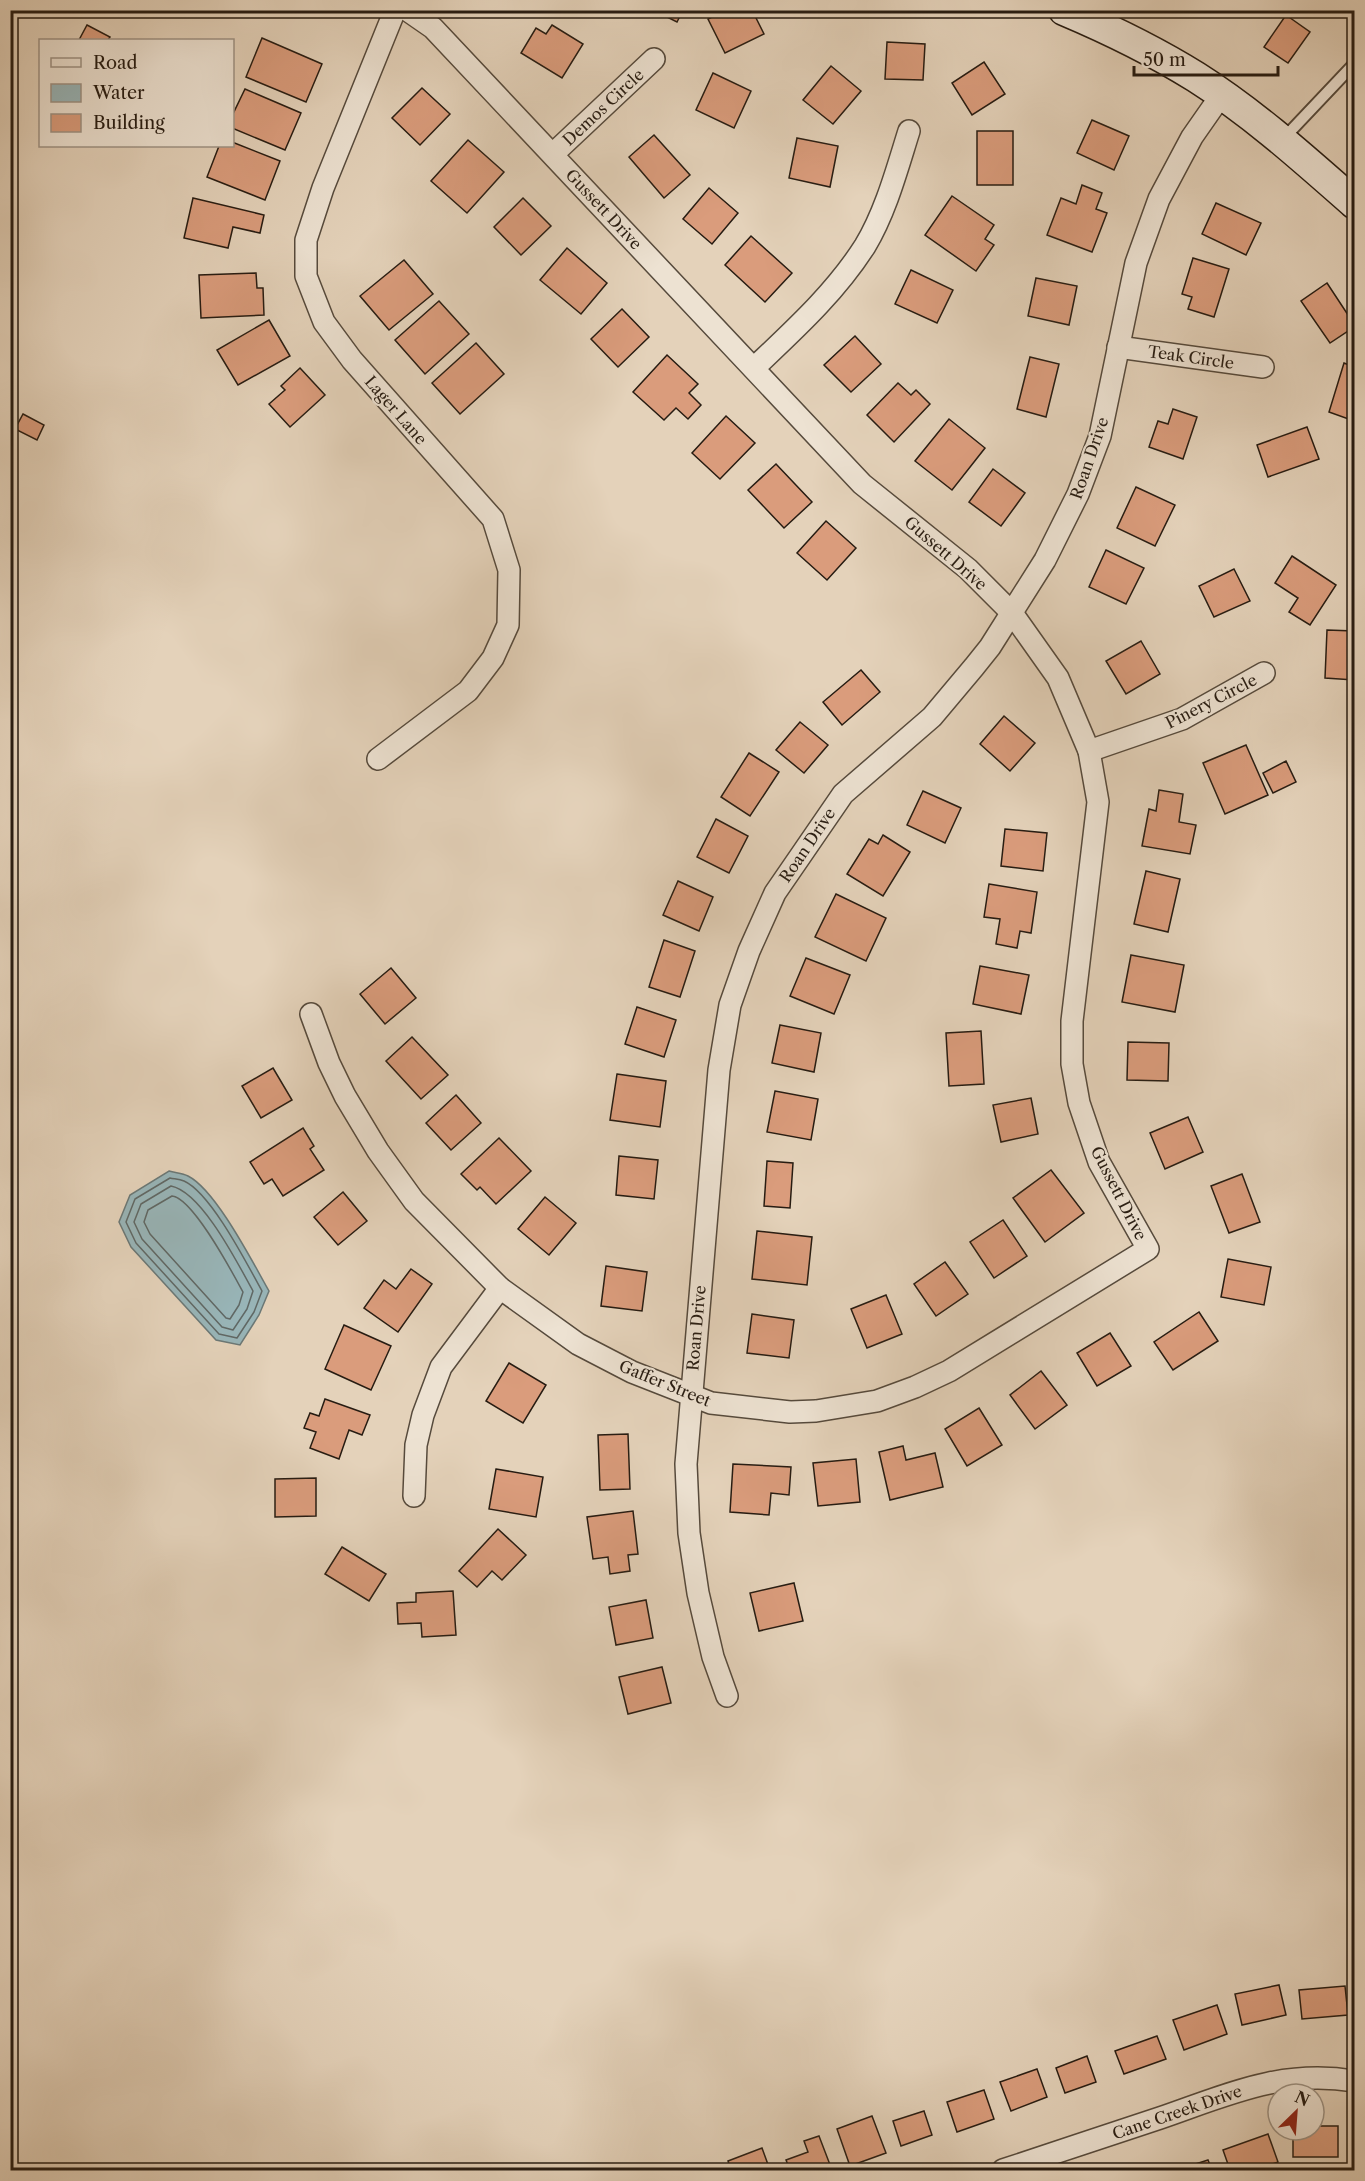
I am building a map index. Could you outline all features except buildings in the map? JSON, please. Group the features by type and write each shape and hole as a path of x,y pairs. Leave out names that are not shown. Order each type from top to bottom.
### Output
{"street":[{"name":"Lager Lane","path":"378,759 468,691 493,658 508,625 509,570 493,519 352,360 324,322 306,276 306,240 309,230 348,123 394,10"},
{"name":"Gussett Drive","path":"407,10 434,28 862,484 968,569 1012,613 1058,678 1089,751 1098,802 1072,1021 1072,1064 1079,1103 1100,1162 1148,1249"},
{"path":"1064,10 1167,59 1222,94 1282,141 1354,203"},
{"name":"Demos Circle","path":"553,154 654,59"},
{"name":"Roan Drive","path":"726,1696 713,1657 698,1593 689,1533 686,1464 719,1070 730,1005 749,951 775,893 843,794 932,717 990,647 1045,560 1078,494 1100,436 1136,263 1160,199 1192,137 1222,94"},
{"path":"754,368 820,303 842,278 866,244 890,191 909,130"},
{"name":"Teak Circle","path":"1118,347 1263,367"},
{"name":"Pinery Circle","path":"1089,751 1182,720 1264,673"},
{"name":"Gaffer Street","path":"311,1014 345,1096 378,1151 414,1201 500,1288 578,1344 632,1372 711,1403 790,1412 816,1411 877,1401 949,1371 1148,1249"},
{"path":"414,1496 418,1435 441,1367 500,1288"},
{"name":"Cane Creek Drive","path":"1004,2170 1258,2084 1329,2076 1354,2081"}],"lane":[{"path":"1282,141 1354,64"}],"water":[{"path":"169,1171 188,1176 210,1196 233,1228 269,1291 259,1315 240,1345 216,1340 131,1247 119,1222 130,1195"}]}
